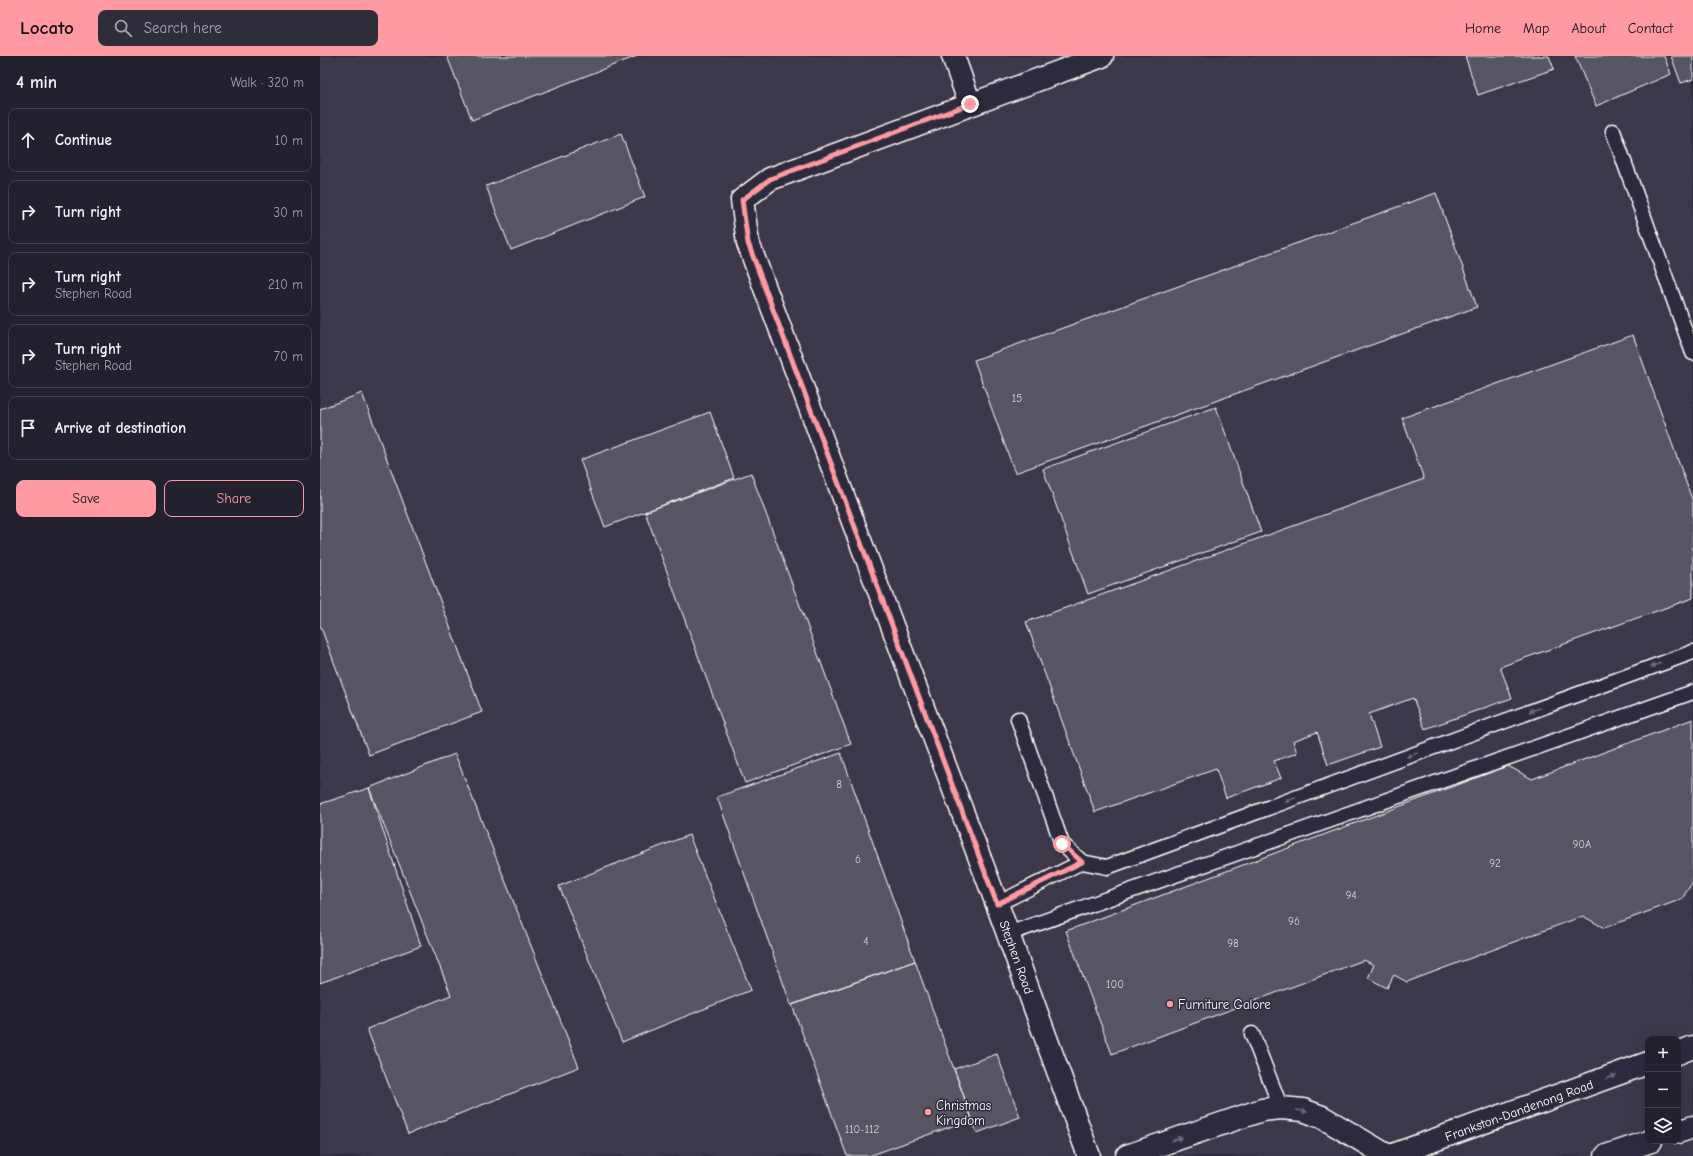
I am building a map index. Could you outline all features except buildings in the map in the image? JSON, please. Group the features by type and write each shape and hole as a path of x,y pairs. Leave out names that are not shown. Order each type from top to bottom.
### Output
{"main road":[{"path":"953,56 970,104"},
{"name":"Stephen Road","path":"1089,1156 997,904 748,243 742,200 770,179 1102,56"},
{"path":"1681,1052 1693,1047"},
{"name":"Frankston-Dandenong Road","path":"1127,1156 1262,1110 1281,1108 1303,1110 1322,1117 1389,1156 1645,1064"},
{"path":"1681,1131 1693,1127"},
{"path":"1606,1156 1645,1143"}],"lane":[{"path":"1613,131 1693,352"},
{"path":"1018,719 1062,844 1082,862 1107,867 1693,652"},
{"path":"1008,934 1693,692"},
{"path":"997,904 1082,862"},
{"path":"1252,1034 1281,1108"}],"shaded area":[{"path":"320,56 1693,56 1693,1156 320,1156"}],"place":[{"name":"Furniture Galore","path":"1170,1004"},
{"name":"Christmas Kingdom","path":"928,1112"}],"route":[{"path":"970,104 770,179 742,200 748,243 997,904 1082,862 1062,844"}]}
